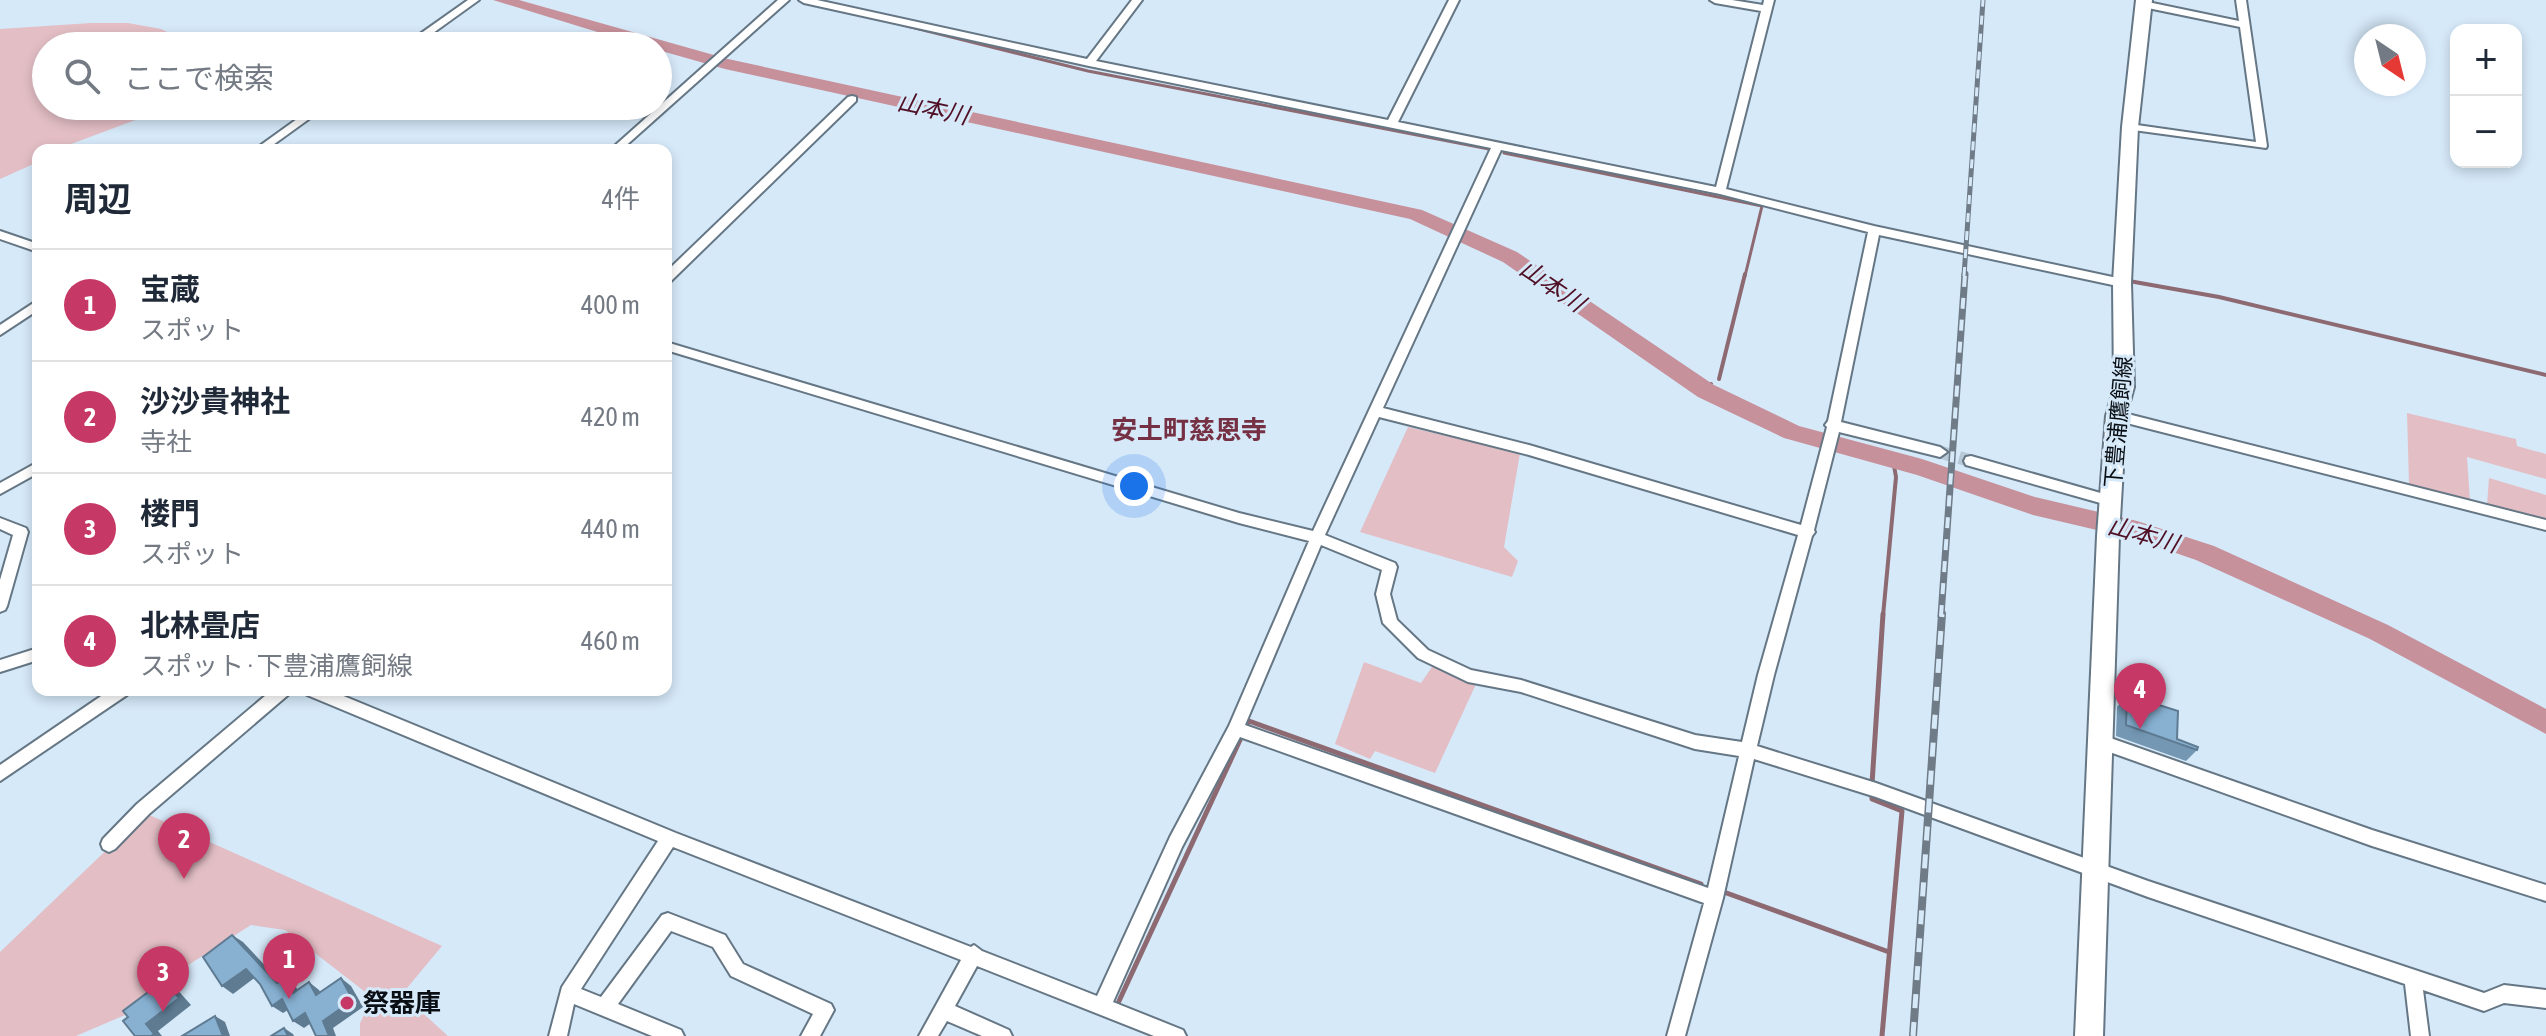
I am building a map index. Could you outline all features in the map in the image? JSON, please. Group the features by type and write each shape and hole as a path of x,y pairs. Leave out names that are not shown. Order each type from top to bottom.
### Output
{"main road":[{"name":"下豊浦鷹飼線","path":"2089,1036 2110,516 2116,416 2124,387 2122,283 2130,127 2144,2"}],"street":[{"path":"428,32 473,0"},
{"path":"672,100 784,0"},
{"path":"804,0 1089,63 1393,122 1497,147 1720,191 1874,230 2122,283"},
{"path":"1089,63 1137,0"},
{"path":"1393,122 1454,0"},
{"path":"1715,0 1768,4 1720,191"},
{"path":"2130,127 2262,146 2241,0"},
{"path":"2144,2 2244,25"},
{"path":"672,273 852,99"},
{"path":"268,144 302,120"},
{"path":"622,144 649,120"},
{"path":"1102,1005 1176,842 1236,729 1317,538 1497,147"},
{"path":"1676,1036 1714,898 1747,750 1828,454 1874,230"},
{"path":"0,235 32,246"},
{"path":"0,331 32,308"},
{"path":"672,348 1239,518 1317,538 1390,567 1383,594 1390,623 1409,644 1440,665 1468,676 1521,686 1695,742 1747,750 1872,789 2413,980 2484,1002 2504,994 2546,999"},
{"path":"1375,411 1529,450 1808,532"},
{"path":"2116,416 2546,525"},
{"path":"1832,428 1940,452"},
{"path":"1971,461 2110,516"},
{"path":"0,489 32,470"},
{"path":"0,523 21,532 0,606"},
{"path":"0,666 32,656"},
{"path":"0,773 113,696"},
{"path":"109,844 143,809 276,696"},
{"path":"327,696 670,838 974,954 1177,1036"},
{"path":"1236,729 1714,898"},
{"path":"2099,741 2372,838 2546,893"},
{"path":"558,1036 568,993 670,838"},
{"path":"606,1006 668,921 719,941 737,970 825,1010 810,1036"},
{"path":"928,1036 974,954"},
{"path":"2413,980 2420,1036"},
{"path":"568,993 675,1036"},
{"path":"943,1010 1003,1036"}],"shaded area":[{"path":"128,23 167,32 32,32 32,120 135,120 71,144 32,144 32,165 0,179 0,29"},
{"path":"2407,413 2516,439 2517,446 2546,454 2546,479 2467,457 2470,501 2409,484"},
{"path":"1408,427 1520,453 1504,547 1518,561 1512,577 1360,532"},
{"path":"2489,478 2546,495 2546,521 2487,505"},
{"path":"1364,662 1421,683 1434,664 1477,682 1435,773 1375,751 1370,759 1335,744"},
{"path":"145,813 442,946 402,994 448,1036 360,1036 360,1023 369,1005 364,991 285,930 251,925 182,969 125,1015 76,1036 0,1036 0,952"}],"building":[{"path":"2127,695 2178,711 2177,739 2198,747 2197,750 2126,725"},
{"path":"232,935 277,983 285,978 293,993 309,982 316,995 341,978 353,1000 323,1021 329,1036 316,1036 305,1013 293,1021 282,999 272,1006 260,984 246,969 222,986 203,957"},
{"path":"164,980 179,998 146,1024 154,1034 135,1036 123,1021 128,1017 123,1011"},
{"path":"215,1016 223,1036 182,1036"},
{"path":"284,1028 288,1036 271,1036"}],"waterway":[{"name":"山本川","path":"501,0 613,32"},
{"path":"899,24 1088,71 1489,149"},
{"name":"山本川","path":"672,49 725,64 1415,214 1477,239 1510,257 1706,391 1792,432 1922,468 2033,506 2137,530 2205,553 2379,632 2546,722"},
{"path":"1504,153 1762,206 1745,276"},
{"path":"1912,234 1944,241"},
{"path":"1719,379 1745,274"},
{"path":"2129,281 2219,297 2546,375"},
{"path":"1706,391 1711,384"},
{"path":"1883,616 1896,477 1893,460"},
{"path":"1872,784 1883,614"},
{"path":"1247,725 1249,721 1701,884"},
{"path":"1119,1001 1240,740"},
{"path":"1872,793 1872,799 1902,811 1882,1036"},
{"path":"1721,891 1889,952"}],"tunnel":[{"path":"1940,452 1971,461"}],"railway":[{"path":"1964,276 1983,0"},
{"path":"1941,616 1965,274"},
{"path":"1913,1036 1942,614"}],"place":[{"name":"北林畳店","path":"2140,729"},
{"name":"沙沙貴神社","path":"184,879"},
{"name":"宝蔵","path":"289,999"},
{"name":"祭器庫","path":"347,1003"},
{"name":"楼門","path":"163,1012"}],"district":[{"name":"安土町慈恩寺","path":"1189,430"}]}
